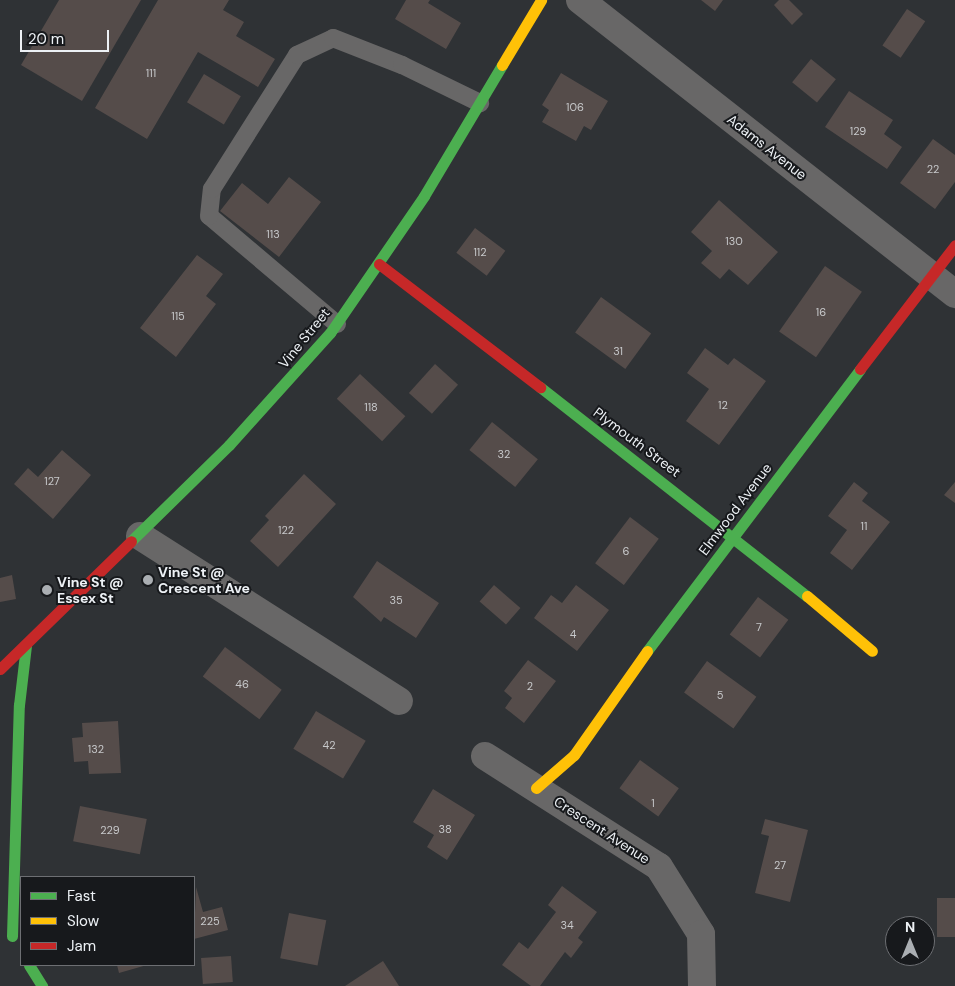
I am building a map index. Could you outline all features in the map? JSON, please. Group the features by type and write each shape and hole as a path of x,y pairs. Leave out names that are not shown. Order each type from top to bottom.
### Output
{"street":[{"name":"Vine Street","path":"0,669 140,536 265,407 337,324 379,264 480,103 541,0"},
{"name":"Adams Avenue","path":"580,0 955,294"},
{"name":"Elmwood Avenue","path":"536,788 574,755 734,535 930,275 955,245"},
{"name":"Plymouth Street","path":"379,264 734,535 872,651"},
{"path":"140,536 399,701"},
{"path":"0,919 14,940 19,705 26,645"},
{"name":"Crescent Avenue","path":"485,756 659,867 701,934 702,986"},
{"path":"30,966 42,986"}],"lane":[{"path":"337,324 209,216 212,189 297,55 333,38 402,65 480,103"}],"building":[{"path":"59,0 141,0 82,101 21,65"},
{"path":"158,0 229,0 223,10 244,22 236,36 275,59 258,87 198,52 147,139 95,108"},
{"path":"406,0 430,0 428,3 461,23 446,49 395,19"},
{"path":"701,0 723,0 715,11"},
{"path":"779,0 789,0 803,14 792,25 774,5"},
{"path":"907,9 925,21 901,58 882,45"},
{"path":"811,59 836,79 817,102 792,82"},
{"path":"561,73 608,101 591,130 584,126 576,141 542,122 549,110 542,105"},
{"path":"204,74 241,96 224,124 187,102"},
{"path":"849,91 893,120 884,134 902,147 887,169 825,127"},
{"path":"933,139 955,155 955,182 935,209 900,183"},
{"path":"289,177 321,202 279,257 220,211 242,183 268,204"},
{"path":"719,200 778,252 748,285 729,269 720,279 701,263 712,251 691,232"},
{"path":"475,228 505,251 487,276 456,253"},
{"path":"197,255 223,274 206,296 216,304 176,357 140,328"},
{"path":"825,266 862,292 816,357 779,332"},
{"path":"601,297 651,333 625,369 575,333"},
{"path":"705,348 728,365 734,358 766,381 719,445 686,421 709,389 687,373"},
{"path":"435,364 458,385 432,414 409,393"},
{"path":"360,374 405,416 382,441 337,399"},
{"path":"492,422 538,459 515,487 469,450"},
{"path":"62,450 91,475 53,519 14,484 28,468 38,477"},
{"path":"304,474 336,504 278,567 250,541 269,520 265,516"},
{"path":"854,482 868,493 862,501 890,522 852,570 830,553 847,530 828,516"},
{"path":"955,482 955,503 944,495"},
{"path":"630,517 659,539 624,585 595,563"},
{"path":"377,561 439,603 416,638 384,617 381,622 353,597"},
{"path":"12,575 16,599 0,602 0,578"},
{"path":"494,585 520,608 506,625 480,602"},
{"path":"576,585 609,610 577,651 534,618 551,595 562,603"},
{"path":"758,597 788,620 760,657 730,635"},
{"path":"225,647 282,690 259,719 203,677"},
{"path":"528,660 556,681 524,723 505,708 512,698 504,691"},
{"path":"707,661 756,697 733,728 684,693"},
{"path":"316,711 366,741 343,779 293,749"},
{"path":"118,721 121,773 89,774 88,761 74,762 72,738 83,737 82,723"},
{"path":"640,760 679,788 658,817 619,788"},
{"path":"433,789 475,815 447,860 427,847 434,835 413,822"},
{"path":"80,806 147,819 140,854 73,841"},
{"path":"765,819 808,830 790,902 755,893 769,836 761,834"},
{"path":"562,886 597,912 578,938 583,942 571,958 565,952 540,986 531,986 502,965 519,942 528,949 556,912 548,905"},
{"path":"196,887 203,912 222,907 228,930 195,939"},
{"path":"937,898 955,898 955,937 937,937"},
{"path":"289,913 326,920 318,965 280,958"},
{"path":"231,956 233,982 203,984 201,958"},
{"path":"383,961 399,986 345,986"},
{"path":"117,966 144,966 119,973"}],"traffic: fast":[{"path":"131,541 229,445 330,333 424,196 502,65"},
{"path":"647,651 860,369"},
{"path":"540,387 807,596"},
{"path":"12,936 19,705 26,645"},
{"path":"30,966 42,986"}],"traffic: slow":[{"path":"502,65 541,0"},
{"path":"807,596 872,651"},
{"path":"536,788 574,755 647,651"}],"traffic: jam":[{"path":"860,369 955,245"},
{"path":"379,264 540,387"},
{"path":"0,669 131,541"}],"place":[{"name":"Vine St @ Crescent Ave","path":"148,580"},
{"name":"Vine St @ Essex St","path":"47,590"}]}
